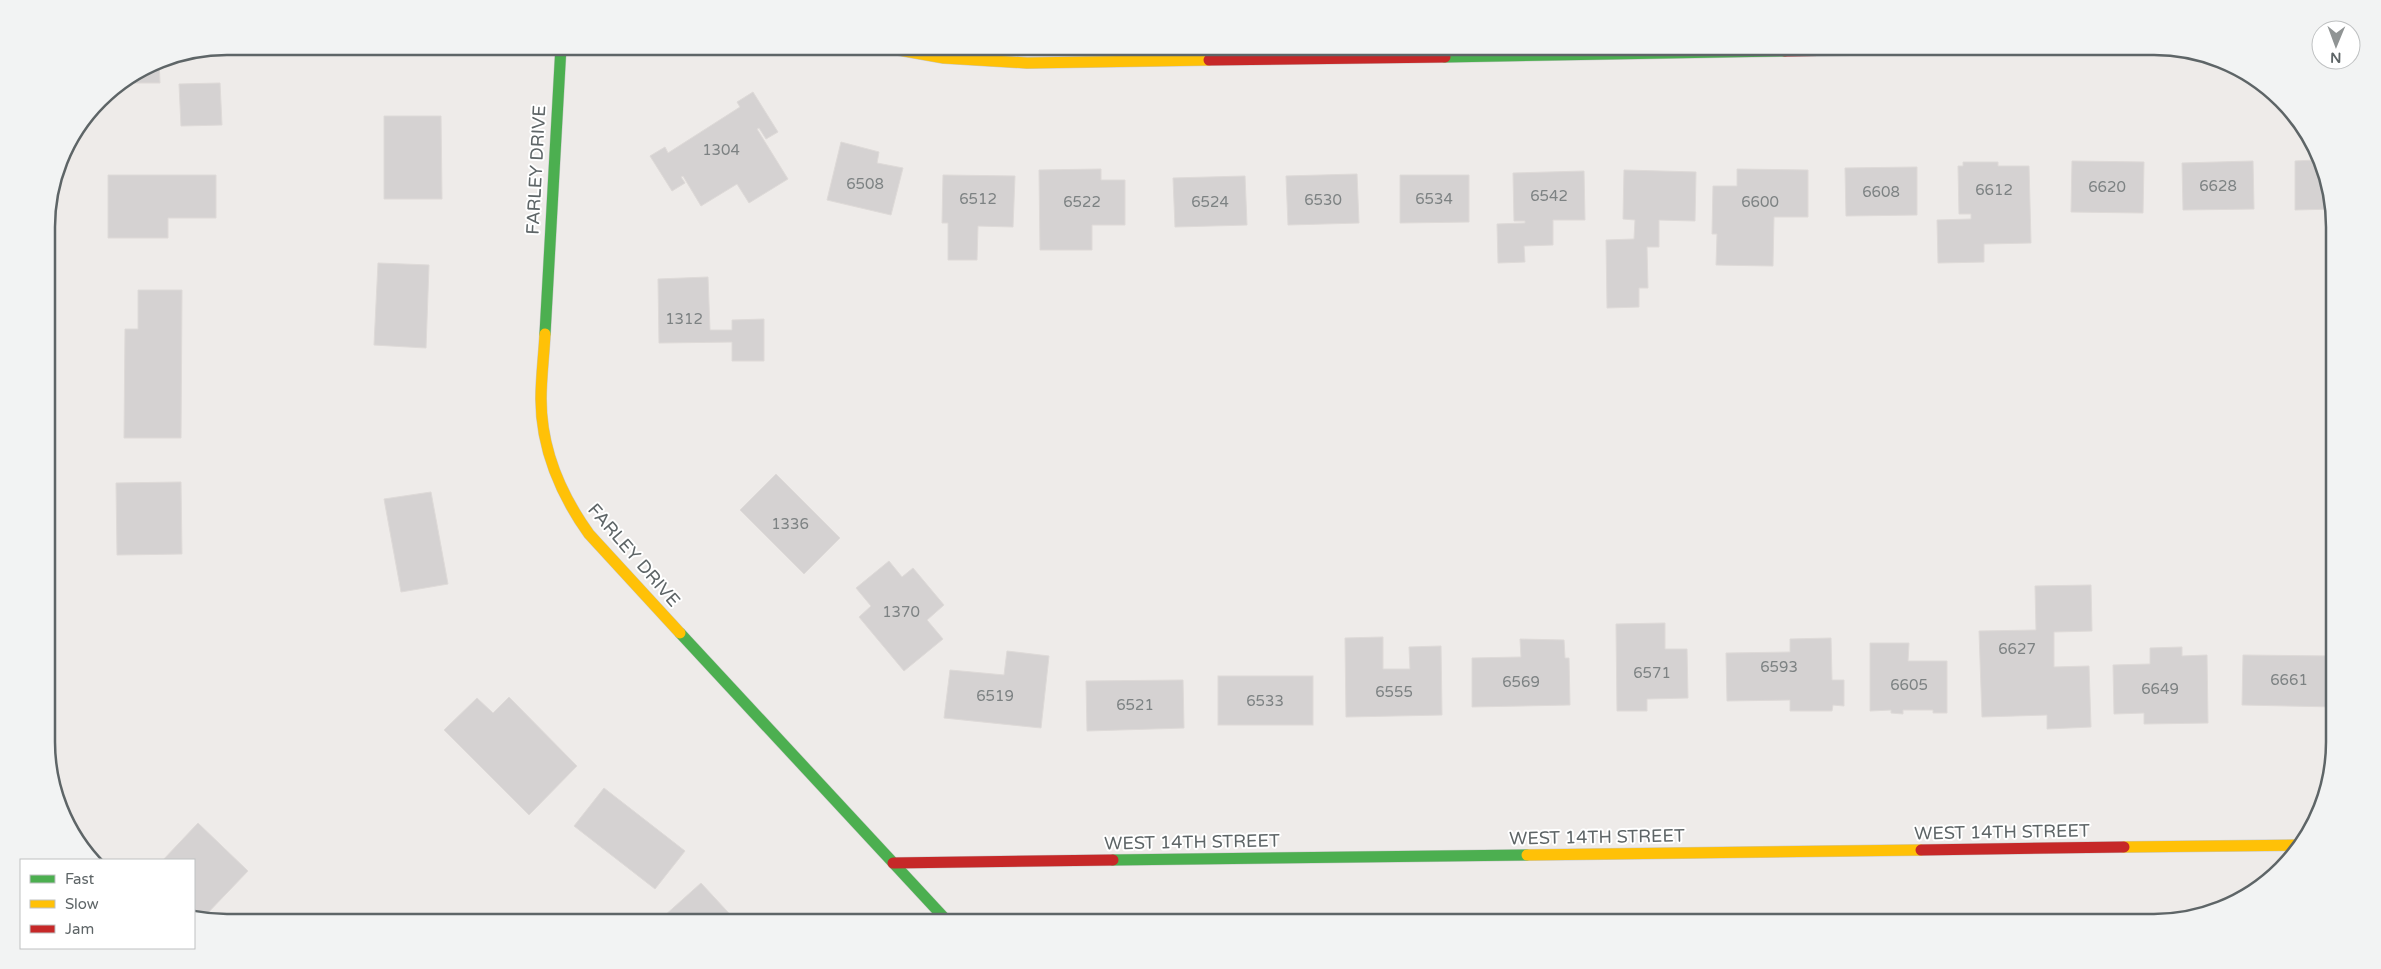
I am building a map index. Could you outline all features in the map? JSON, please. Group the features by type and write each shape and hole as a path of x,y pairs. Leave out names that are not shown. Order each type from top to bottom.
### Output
{"street":[{"name":"FARLEY DRIVE","path":"560,55 541,400 547,450 557,482 581,524 603,551 941,914"},
{"path":"927,55 944,58 1027,63 1542,55"},
{"name":"WEST 14TH STREET","path":"893,863 2291,845"}],"building":[{"path":"159,69 160,83 133,83"},
{"path":"220,83 222,125 181,126 179,84"},
{"path":"753,92 778,132 766,139 759,128 757,129 788,179 749,203 737,184 701,206 683,176 681,177 685,183 672,191 650,156 665,147 668,153 740,107 737,102"},
{"path":"384,116 441,116 442,199 384,199"},
{"path":"841,142 879,152 877,163 903,168 891,215 827,200"},
{"path":"2313,160 2320,182 2325,209 2295,210 2295,161"},
{"path":"2072,161 2144,162 2143,213 2071,212"},
{"path":"2253,161 2254,209 2183,210 2182,163"},
{"path":"1963,162 1998,162 1998,166 2029,166 2031,243 1984,244 1984,262 1938,263 1937,220 1971,219 1971,214 1959,214 1958,166 1963,166"},
{"path":"1917,167 1917,215 1846,216 1845,168"},
{"path":"1101,169 1101,180 1125,180 1125,225 1092,225 1092,250 1040,250 1039,170"},
{"path":"1737,169 1808,170 1808,217 1774,217 1773,266 1716,265 1717,234 1712,234 1713,186 1737,186"},
{"path":"1624,170 1696,172 1695,221 1659,220 1659,247 1647,247 1648,288 1639,288 1639,307 1607,308 1606,240 1634,239 1635,220 1623,219"},
{"path":"1584,171 1585,220 1553,220 1553,245 1524,246 1525,262 1498,263 1497,224 1525,223 1525,221 1514,221 1513,173"},
{"path":"1357,174 1359,223 1288,225 1286,176"},
{"path":"108,175 216,175 216,218 168,218 168,238 108,238"},
{"path":"943,175 1015,176 1013,227 978,226 977,260 948,260 948,223 942,223"},
{"path":"1400,175 1469,175 1469,222 1400,223"},
{"path":"1245,176 1247,225 1175,227 1173,178"},
{"path":"378,263 429,265 426,348 374,345"},
{"path":"708,277 710,330 732,330 732,320 764,319 764,361 732,361 732,342 659,343 658,279"},
{"path":"138,290 182,290 181,438 124,438 125,329 138,329"},
{"path":"776,474 840,538 804,574 740,510"},
{"path":"181,482 182,554 117,555 116,483"},
{"path":"431,492 448,584 401,592 384,499"},
{"path":"889,561 902,577 913,568 944,605 927,620 943,639 904,671 859,617 871,606 856,588"},
{"path":"2091,585 2092,631 2054,632 2054,667 2089,666 2091,727 2047,729 2047,715 1982,717 1979,631 2036,630 2035,586"},
{"path":"1665,623 1665,649 1687,649 1688,698 1647,699 1647,711 1617,711 1616,624"},
{"path":"1383,637 1383,669 1410,669 1409,647 1441,646 1442,715 1346,717 1345,638"},
{"path":"1831,638 1832,680 1844,680 1844,706 1833,705 1832,711 1790,711 1790,700 1727,701 1726,653 1790,652 1790,639"},
{"path":"1520,639 1564,640 1565,658 1569,658 1570,705 1472,707 1472,658 1521,657"},
{"path":"1870,643 1909,643 1908,661 1947,661 1947,713 1933,713 1933,710 1903,710 1903,714 1891,713 1891,710 1870,711"},
{"path":"2182,647 2182,656 2207,655 2208,723 2144,724 2144,713 2114,714 2113,665 2150,664 2150,648"},
{"path":"1007,651 1049,656 1041,728 944,718 950,670 1004,675"},
{"path":"2243,655 2326,656 2326,707 2242,705"},
{"path":"1218,676 1313,676 1313,725 1218,725"},
{"path":"1183,680 1184,728 1087,731 1086,681"},
{"path":"509,697 577,766 529,815 444,730 477,698 493,713"},
{"path":"604,788 685,851 655,889 574,826"},
{"path":"198,823 248,871 208,913 204,913 195,911 195,859 164,859"},
{"path":"701,883 730,914 666,914"}],"traffic: fast":[{"path":"545,334 560,55"},
{"path":"1445,57 1558,55"},
{"path":"680,633 941,914"},
{"path":"1113,860 1527,855"}],"traffic: slow":[{"path":"927,55 944,58 1027,63 1209,60"},
{"path":"545,334 541,391 542,417 554,470 570,503 589,534 680,633"},
{"path":"2124,847 2291,845"},
{"path":"1527,855 1921,850"}],"traffic: jam":[{"path":"1209,60 1445,57"},
{"path":"1921,850 2124,847"},
{"path":"893,863 1113,860"}]}
